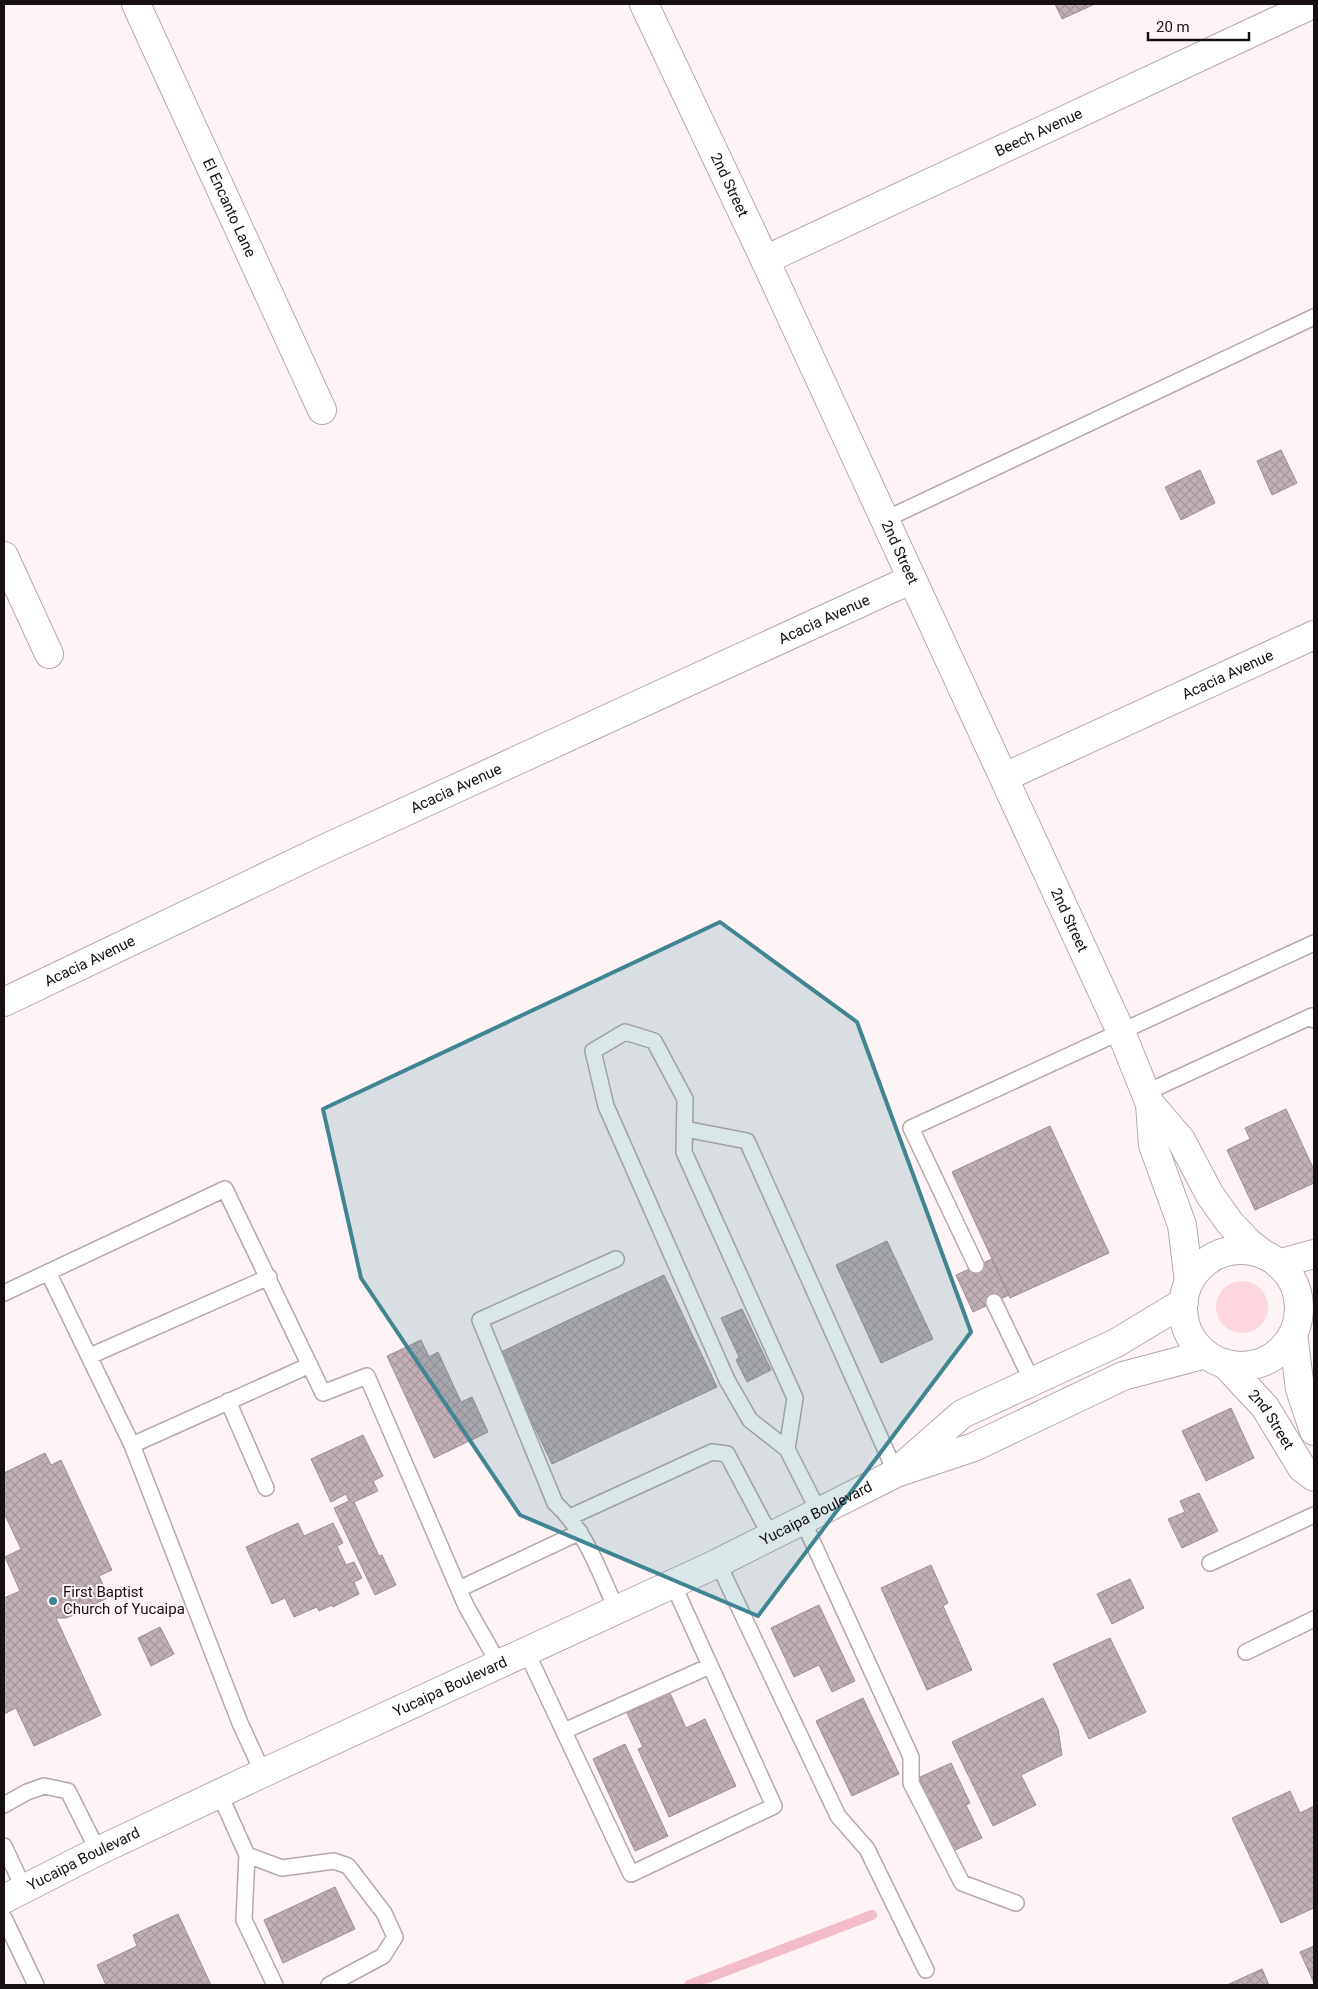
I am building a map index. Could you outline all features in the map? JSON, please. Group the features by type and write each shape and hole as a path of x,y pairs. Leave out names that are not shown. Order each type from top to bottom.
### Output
{"street":[{"name":"El Encanto Lane","path":"136,4 322,410"},
{"name":"2nd Street","path":"644,4 765,260 1121,1032 1148,1099 1153,1145 1182,1225 1186,1292"},
{"name":"Beech Avenue","path":"765,260 1313,4"},
{"path":"4,556 49,654"},
{"name":"Acacia Avenue","path":"4,1002 324,849 912,579"},
{"name":"Acacia Avenue","path":"1005,778 1314,634"},
{"name":"2nd Street","path":"1148,1099 1181,1140 1210,1195 1230,1223 1249,1243 1272,1260"},
{"path":"1235,1250 1254,1251 1272,1260 1285,1270 1295,1285 1302,1317 1279,1353 1263,1362 1243,1366 1215,1359 1192,1340 1185,1322 1186,1292 1201,1266 1218,1256 1235,1250"},
{"path":"1272,1260 1314,1254"},
{"name":"Yucaipa Boulevard","path":"896,1473 962,1414 1032,1380 1116,1343 1186,1292"},
{"name":"2nd Street","path":"1302,1317 1300,1389 1314,1431"},
{"name":"2nd Street","path":"1215,1359 1265,1407 1302,1468 1314,1477"},
{"name":"Yucaipa Boulevard","path":"14,1894 98,1850 500,1666 718,1563 896,1473 974,1447 1123,1376 1215,1359"}],"lane":[{"path":"884,520 1314,317"},
{"path":"976,1265 911,1128 1314,943"},
{"path":"1148,1099 1314,1017"},
{"path":"787,1449 750,1420 727,1380 606,1106 593,1051 625,1032 654,1041 685,1099 684,1152 795,1398 787,1449 811,1517 911,1757 911,1784 962,1883 1016,1904"},
{"path":"685,1129 747,1141 896,1473"},
{"path":"4,1293 225,1189 269,1277 323,1393 367,1376 459,1590 500,1666"},
{"path":"616,1259 480,1320 555,1503 570,1516 580,1532 617,1611"},
{"path":"48,1272 132,1445 240,1722 263,1773"},
{"path":"90,1356 269,1277"},
{"path":"994,1302 1032,1380"},
{"path":"132,1445 310,1365"},
{"path":"228,1401 266,1488"},
{"path":"570,1516 712,1452 727,1454 771,1537"},
{"path":"1210,1563 1314,1515"},
{"path":"459,1590 580,1532"},
{"path":"718,1563 838,1816 868,1849 926,1970"},
{"path":"527,1653 632,1874 774,1806 673,1584"},
{"path":"1246,1652 1314,1618"},
{"path":"564,1731 710,1666"},
{"path":"4,1805 27,1792 44,1786 68,1791 98,1850"},
{"path":"220,1795 247,1855 244,1920 275,1985"},
{"path":"4,1846 14,1894"},
{"path":"247,1855 282,1868 334,1861 348,1866 384,1913 395,1937 383,1956 329,1985"},
{"path":"4,1918 36,1985"}],"highlighted area":[{"path":"720,922 857,1022 971,1332 758,1616 520,1515 361,1278 323,1109"}],"shaded area":[{"path":"1242,1281 1252,1283 1260,1289 1266,1297 1268,1307 1266,1317 1260,1325 1252,1331 1242,1333 1232,1331 1224,1325 1218,1317 1216,1307 1218,1297 1224,1289 1232,1283"}],"building":[{"path":"1055,4 1095,4 1062,19"},
{"path":"1281,450 1297,483 1272,495 1257,461"},
{"path":"1200,470 1215,503 1181,520 1165,487"},
{"path":"1286,1109 1314,1170 1314,1183 1255,1210 1227,1150 1250,1139 1245,1128"},
{"path":"1050,1126 1109,1253 1010,1298 952,1172"},
{"path":"887,1241 933,1339 881,1363 836,1265"},
{"path":"992,1259 1009,1295 973,1312 956,1275"},
{"path":"664,1275 717,1387 552,1464 499,1353"},
{"path":"742,1309 771,1370 747,1382 736,1360 739,1357 721,1318"},
{"path":"421,1340 429,1357 438,1352 461,1402 472,1397 488,1432 434,1458 387,1356"},
{"path":"1231,1408 1254,1458 1206,1481 1182,1431"},
{"path":"363,1435 383,1476 373,1481 378,1491 354,1502 379,1556 382,1555 396,1585 375,1595 334,1508 349,1501 346,1494 331,1502 311,1459"},
{"name":"First Baptist Church of Yucaipa","path":"45,1453 51,1465 61,1460 112,1570 99,1576 109,1597 87,1608 84,1603 76,1614 66,1618 56,1618 101,1715 34,1746 16,1708 4,1714 4,1598 20,1591 5,1557 21,1549 4,1513 4,1473"},
{"path":"1199,1493 1218,1531 1182,1548 1168,1519 1185,1512 1180,1501"},
{"path":"298,1523 304,1536 333,1523 343,1543 337,1546 346,1565 354,1562 362,1578 354,1582 359,1594 333,1607 332,1605 319,1611 317,1607 294,1617 285,1598 272,1604 246,1547"},
{"path":"931,1565 948,1603 943,1606 972,1670 927,1690 881,1588"},
{"path":"1130,1579 1144,1608 1112,1624 1097,1594"},
{"path":"819,1605 855,1681 832,1692 819,1665 794,1677 771,1628"},
{"path":"160,1627 174,1654 151,1666 138,1638"},
{"path":"1110,1638 1146,1712 1089,1739 1053,1664"},
{"path":"670,1693 686,1728 705,1719 736,1786 669,1817 638,1749 643,1747 627,1713"},
{"path":"863,1698 899,1774 852,1796 816,1721"},
{"path":"1043,1698 1058,1729 1062,1755 1021,1775 1036,1805 993,1826 952,1742"},
{"path":"625,1744 668,1836 635,1851 593,1759"},
{"path":"951,1763 970,1803 966,1805 982,1838 953,1851 918,1778"},
{"path":"1290,1791 1300,1813 1314,1806 1314,1908 1281,1923 1232,1818"},
{"path":"335,1887 355,1929 283,1963 264,1920"},
{"path":"178,1914 211,1985 106,1985 97,1965 137,1946 133,1935"},
{"path":"1314,1946 1314,1983 1300,1952"},
{"path":"1262,1969 1269,1985 1227,1985"}],"waterway":[{"path":"689,1985 872,1915"}],"place":[{"name":"First Baptist Church of Yucaipa","path":"53,1601"}]}
